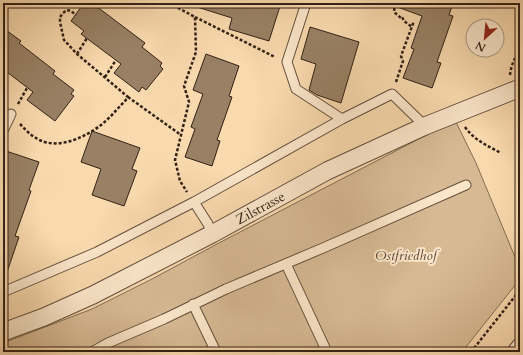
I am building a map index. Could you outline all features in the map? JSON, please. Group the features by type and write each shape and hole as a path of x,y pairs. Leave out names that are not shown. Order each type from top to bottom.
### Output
{"street":[{"name":"Zilstrasse","path":"3,332 94,296 327,171 456,112 515,83"},
{"path":"516,352 520,347"}],"lane":[{"path":"306,3 287,62 296,89 342,119"},
{"path":"3,292 97,252 194,202 342,119 392,94 425,126"},
{"path":"3,131 11,114"},
{"path":"92,352 108,343 164,319 194,304 466,185"},
{"path":"194,202 212,234"},
{"path":"286,264 327,352"},
{"path":"194,304 216,352"}],"path":[{"path":"169,3 287,62"},
{"path":"395,3 394,12 401,18 402,17 404,21 412,27"},
{"path":"76,14 67,10 60,17 64,40 77,54 128,97 181,135"},
{"path":"194,202 180,181 175,160 189,102 184,86 196,52 195,17"},
{"path":"392,94 403,61 401,56 414,21"},
{"path":"77,54 87,38"},
{"path":"515,83 511,68 516,56 520,52"},
{"path":"105,77 116,60"},
{"path":"28,88 11,114 36,139 46,143 56,144 76,140 100,126 128,97"},
{"path":"463,125 481,142 502,153"},
{"path":"471,352 520,290"}],"green space":[{"name":"Ostfriedhof","path":"455,120 476,163 520,269 520,279 462,352 3,352 3,343 92,309"}],"building":[{"path":"84,3 92,3 145,43 142,47 162,63 160,66 163,69 146,90 142,87 139,92 114,73 121,64 81,34 84,31 71,21"},
{"path":"194,3 281,3 269,41 229,29 232,18 194,6"},
{"path":"392,3 453,3 449,15 453,16 437,62 441,63 432,88 403,78 414,49 411,48 422,16 392,5"},
{"path":"310,27 359,42 341,103 317,95 309,90 316,64 301,59"},
{"path":"3,28 21,41 19,43 55,71 53,74 74,90 71,94 74,96 55,121 27,100 33,92 3,69"},
{"path":"206,54 239,66 229,96 232,97 217,140 220,141 212,166 185,157 195,129 191,127 203,94 193,90"},
{"path":"92,131 140,148 132,169 137,171 124,206 92,195 101,169 81,162"},
{"path":"3,150 39,162 29,190 31,191 15,236 19,237 5,278 3,278"}]}
